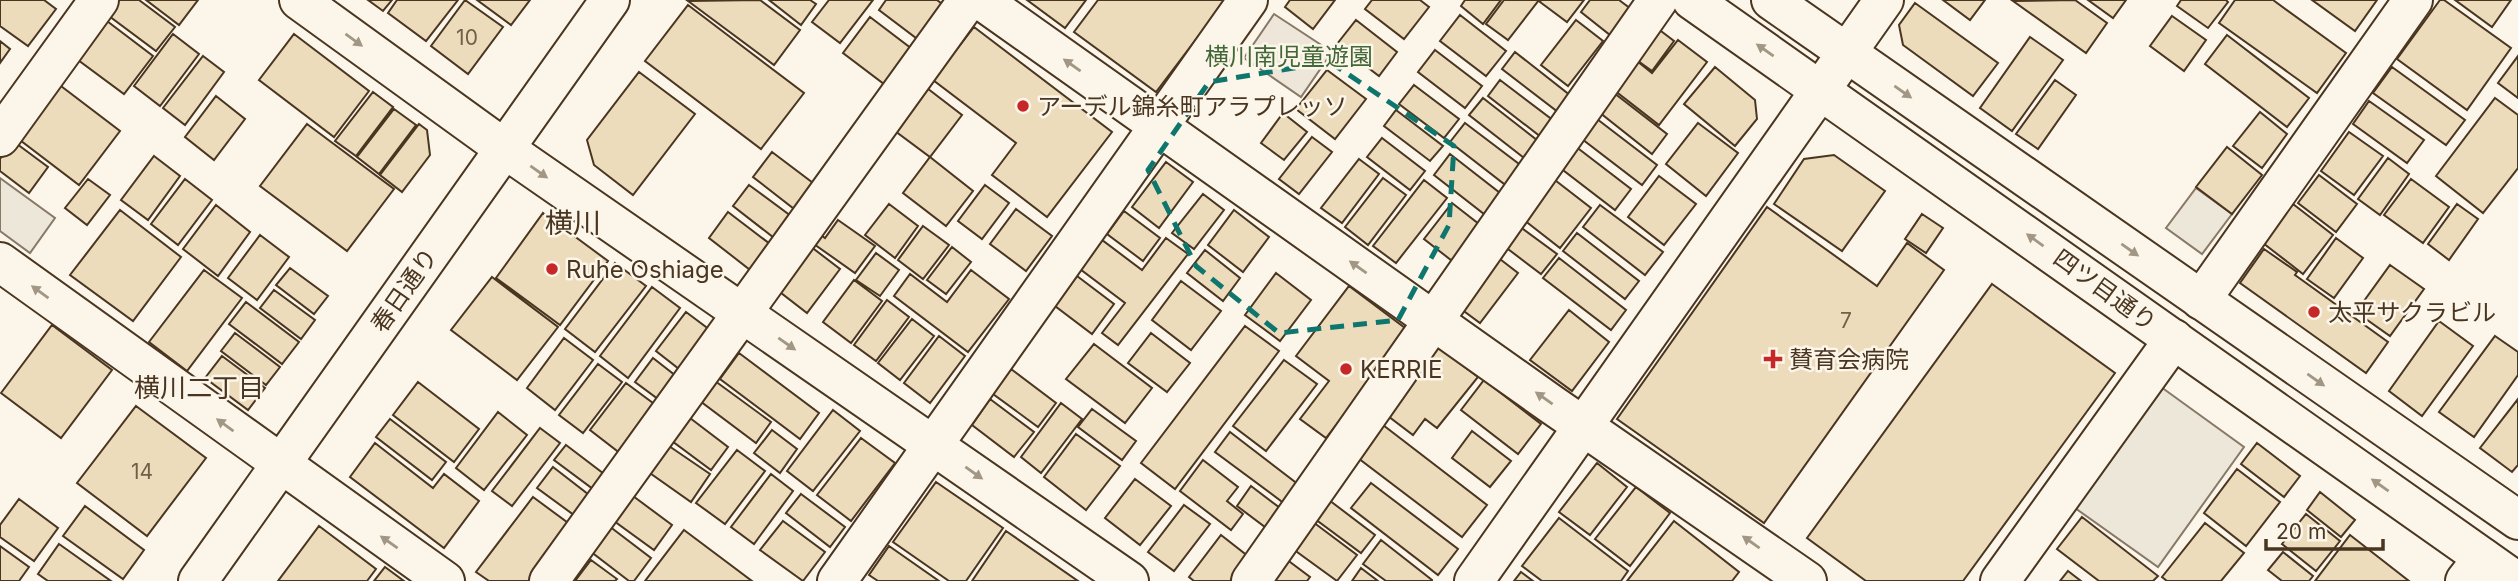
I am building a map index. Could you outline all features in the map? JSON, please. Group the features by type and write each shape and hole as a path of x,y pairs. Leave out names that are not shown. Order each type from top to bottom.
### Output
{"street":[{"path":"0,137 99,0"},
{"path":"299,0 505,149 1129,581"},
{"name":"春日通り","path":"198,581 610,0"},
{"path":"549,581 968,0"},
{"path":"982,0 1584,427 1807,581"},
{"path":"837,581 1248,0"},
{"path":"1251,581 1658,0"},
{"name":"四ツ目通り","path":"1692,0 2174,340 2474,569 2516,581"},
{"name":"四ツ目通り","path":"1771,0 2201,300 2515,511"},
{"path":"1474,581 1884,0"},
{"path":"2201,300 2413,0"},
{"path":"0,262 444,581"},
{"path":"2000,581 2174,340"}],"highlighted area":[{"path":"1330,62 1454,146 1449,225 1398,320 1279,333 1196,266 1148,170 1209,82"}],"green space":[{"name":"横川南児童遊園","path":"1274,14 1332,52 1301,97 1244,58"}],"shaded area":[{"path":"0,178 55,218 30,253 0,231"},
{"path":"2196,188 2232,214 2202,254 2166,228"},
{"path":"2161,387 2244,447 2158,567 2075,508"}],"building":[{"path":"0,0 44,0 56,9 28,46 0,26"},
{"path":"115,0 139,0 175,27 156,51 105,13"},
{"path":"146,0 198,0 179,25"},
{"path":"368,0 392,0 383,11"},
{"path":"397,0 458,0 426,41 388,13"},
{"path":"465,0 503,27 468,74 431,46"},
{"path":"477,0 530,0 511,25"},
{"path":"760,0 800,30 774,65 688,1"},
{"path":"769,0 810,0 816,4 801,25"},
{"path":"829,0 873,0 840,43 812,22"},
{"path":"886,0 937,0 946,7 920,41 879,10"},
{"path":"1027,0 1086,0 1065,28"},
{"path":"1098,0 1226,0 1156,92 1074,32"},
{"path":"1290,0 1335,0 1313,29 1285,7"},
{"path":"1372,0 1420,0 1429,7 1404,39 1365,9"},
{"path":"1465,0 1501,0 1483,24 1461,6"},
{"path":"1504,0 1539,0 1508,40 1486,24"},
{"path":"1584,0 1567,22 1540,2"},
{"path":"1590,0 1619,0 1631,9 1610,35 1581,12"},
{"path":"1943,0 1985,0 1970,20"},
{"path":"2075,0 2107,23 2086,53 2013,1"},
{"path":"2088,0 2126,0 2113,18"},
{"path":"2181,0 2228,2 2208,28 2177,6"},
{"path":"2235,0 2273,0 2346,53 2317,93 2219,23"},
{"path":"2312,0 2377,0 2355,31"},
{"path":"2440,0 2444,0 2511,48 2467,110 2397,59"},
{"path":"2455,0 2511,0 2492,27"},
{"path":"1915,3 1998,63 1973,96 1903,45 1899,25"},
{"path":"688,5 804,93 761,149 645,61"},
{"path":"1460,15 1506,51 1486,76 1440,41"},
{"path":"2172,16 2206,40 2184,71 2150,46"},
{"path":"870,17 912,49 884,84 843,53"},
{"path":"103,18 153,56 124,94 74,57"},
{"path":"1356,20 1397,52 1379,76 1337,44"},
{"path":"1576,20 1603,41 1568,86 1541,65"},
{"name":"アーデル錦糸町アラプレッソ","path":"974,27 1112,132 1047,217 992,175 1016,143 933,80"},
{"path":"1657,28 1674,41 1652,71 1634,58"},
{"path":"173,34 199,54 160,106 134,86"},
{"path":"294,34 369,91 334,137 259,80"},
{"path":"2227,35 2309,98 2287,127 2205,64"},
{"path":"2030,37 2063,60 2012,131 1980,108"},
{"path":"1678,40 1707,62 1659,125 1614,90 1637,61 1652,73"},
{"path":"0,41 10,49 0,63"},
{"path":"1435,50 1482,86 1465,108 1418,72"},
{"path":"1515,52 1571,96 1558,112 1502,69"},
{"path":"203,56 224,72 185,125 163,108"},
{"path":"2518,56 2518,98 2498,83"},
{"path":"1715,67 1755,100 1757,119 1735,146 1684,104"},
{"path":"2392,67 2465,120 2446,145 2373,93"},
{"path":"1327,70 1366,99 1335,139 1296,109"},
{"path":"639,72 695,114 633,195 594,165 587,140"},
{"path":"1500,80 1554,121 1541,137 1488,96"},
{"path":"2055,80 2076,95 2038,149 2016,134"},
{"path":"57,83 120,131 79,185 16,137"},
{"path":"923,85 962,115 930,157 891,128"},
{"path":"1414,85 1459,119 1444,138 1399,104"},
{"path":"373,92 393,107 356,156 335,141"},
{"path":"1614,93 1667,134 1652,154 1599,112"},
{"path":"216,96 245,119 214,160 185,137"},
{"path":"1483,98 1542,144 1528,161 1469,115"},
{"path":"2495,98 2518,115 2518,168 2483,213 2436,176"},
{"path":"2369,101 2424,140 2407,163 2353,124"},
{"path":"394,109 416,125 379,174 357,157"},
{"path":"1396,110 1443,146 1430,161 1384,126"},
{"path":"2260,112 2287,134 2262,168 2233,146"},
{"path":"1283,113 1307,132 1284,160 1261,143"},
{"path":"1597,119 1657,165 1642,185 1582,139"},
{"path":"1465,123 1523,167 1508,187 1450,142"},
{"path":"1698,123 1738,153 1706,196 1666,164"},
{"path":"307,124 394,189 347,251 260,186"},
{"path":"419,124 427,130 430,155 402,192 380,175"},
{"path":"2349,132 2383,156 2354,195 2321,171"},
{"path":"1312,137 1332,152 1299,194 1279,179"},
{"path":"1382,138 1425,171 1410,190 1367,157"},
{"path":"13,141 48,167 29,193 0,171 0,159"},
{"path":"1575,146 1631,189 1615,210 1559,167"},
{"path":"2227,147 2262,175 2232,214 2196,187"},
{"path":"772,152 817,186 798,212 753,177"},
{"path":"1450,154 1500,193 1484,214 1434,175"},
{"path":"1834,155 1885,191 1842,251 1774,204 1804,159"},
{"path":"154,156 180,176 148,220 121,200"},
{"path":"930,157 973,191 946,226 903,193"},
{"path":"2388,158 2409,174 2380,215 2358,199"},
{"path":"1359,159 1379,174 1342,223 1321,208"},
{"path":"1166,162 1193,182 1159,228 1132,207"},
{"path":"2319,175 2357,204 2336,232 2298,203"},
{"path":"1659,176 1696,204 1664,245 1628,217"},
{"path":"1551,177 1591,208 1560,248 1520,217"},
{"path":"1383,178 1406,195 1368,245 1345,227"},
{"path":"88,179 110,195 87,225 65,208"},
{"path":"185,179 212,200 178,245 151,224"},
{"path":"2411,179 2449,207 2423,243 2384,215"},
{"path":"1424,180 1447,198 1396,263 1373,246"},
{"path":"749,185 795,219 778,241 733,206"},
{"path":"985,185 1009,203 982,239 958,221"},
{"path":"1203,194 1224,210 1194,249 1172,233"},
{"path":"1452,203 1484,228 1456,264 1424,239"},
{"path":"889,204 918,226 895,258 865,235"},
{"path":"2293,204 2333,235 2303,274 2263,243"},
{"path":"2457,204 2478,219 2449,260 2428,244"},
{"path":"216,205 250,232 218,276 183,249"},
{"path":"1600,205 1663,252 1645,275 1583,227"},
{"name":"賛育会病院","path":"1767,207 1877,286 1907,243 1944,270 1764,523 1617,419"},
{"path":"1016,209 1052,236 1026,271 990,244"},
{"path":"120,210 181,257 133,321 70,275"},
{"path":"1234,210 1269,237 1243,272 1208,245"},
{"path":"1124,211 1160,238 1143,261 1107,234"},
{"path":"728,212 774,247 754,273 709,238"},
{"name":"Ruhe Oshiage","path":"543,213 608,261 560,325 496,278"},
{"path":"1922,214 1943,228 1926,253 1905,239"},
{"path":"838,220 875,246 855,273 811,242 818,233 825,238"},
{"path":"923,226 949,245 923,279 898,260"},
{"path":"1519,226 1557,254 1541,274 1504,246"},
{"path":"1577,233 1639,281 1625,299 1563,251"},
{"path":"260,235 289,257 257,300 228,278"},
{"path":"1166,238 1188,254 1118,345 1102,333 1125,303 1080,269 1102,240 1142,270"},
{"path":"2336,238 2363,258 2334,298 2307,279"},
{"path":"810,246 840,269 807,313 776,289"},
{"path":"952,247 971,262 946,294 927,280"},
{"name":"太平サクラビル","path":"2264,249 2297,272 2295,275 2388,342 2366,373 2240,283"},
{"path":"1205,250 1240,278 1223,301 1187,273"},
{"path":"876,253 899,270 880,296 856,280"},
{"path":"1496,256 1518,273 1480,323 1457,306"},
{"path":"1559,258 1626,310 1611,330 1543,278"},
{"path":"615,263 646,286 595,352 565,329"},
{"path":"2390,265 2424,289 2390,336 2356,312"},
{"path":"290,268 328,296 314,314 276,285"},
{"path":"204,270 242,298 187,371 149,342"},
{"path":"971,270 1009,299 968,352 894,296 910,274 947,302"},
{"path":"1276,273 1311,300 1280,341 1245,315"},
{"path":"1077,276 1114,304 1092,334 1055,306"},
{"path":"492,277 558,327 517,380 451,330"},
{"path":"854,280 882,301 851,343 823,322"},
{"path":"1181,281 1221,311 1191,350 1152,320"},
{"name":"賛育会病院","path":"1992,284 2115,373 1963,581 1866,581 1807,538"},
{"name":"KERRIE","path":"1349,286 1409,331 1326,438 1300,419 1329,381 1296,356"},
{"path":"652,287 680,308 628,378 600,356"},
{"path":"274,290 315,320 301,339 260,308"},
{"path":"887,300 909,317 876,361 854,345"},
{"path":"246,302 299,342 282,364 229,324"},
{"path":"1569,310 1609,342 1572,391 1530,360"},
{"path":"686,312 718,336 688,376 656,351"},
{"path":"912,319 934,336 900,380 878,363"},
{"path":"2439,321 2473,346 2422,416 2389,391"},
{"path":"52,325 112,370 61,438 1,393"},
{"path":"1245,326 1279,351 1175,489 1141,463"},
{"path":"235,333 280,367 266,385 221,351"},
{"path":"1151,333 1190,363 1167,392 1128,363"},
{"path":"939,336 965,356 930,403 904,383"},
{"path":"2495,336 2518,352 2518,375 2474,437 2439,412"},
{"path":"564,338 593,360 555,410 527,388"},
{"path":"1094,344 1152,388 1125,423 1066,379"},
{"path":"1436,345 1478,377 1437,428 1425,419 1413,435 1384,413"},
{"path":"739,353 819,413 800,439 720,379"},
{"path":"222,356 265,388 248,410 205,378"},
{"path":"653,358 676,376 658,399 635,382"},
{"path":"1284,360 1317,384 1266,451 1233,426"},
{"path":"598,364 622,382 583,433 559,415"},
{"path":"1011,369 1056,403 1038,427 993,394"},
{"path":"1484,380 1541,424 1518,454 1461,410"},
{"path":"715,381 771,422 756,443 700,401"},
{"path":"418,382 479,429 454,462 393,415"},
{"path":"626,383 661,409 625,457 590,430"},
{"path":"990,399 1034,432 1014,457 972,425"},
{"path":"2518,399 2518,465 2512,472 2480,448"},
{"path":"1061,403 1082,419 1041,473 1021,457"},
{"path":"136,406 206,458 147,536 77,483"},
{"path":"1092,409 1136,441 1122,460 1078,427"},
{"path":"833,410 860,431 813,491 787,471"},
{"path":"498,412 527,435 484,490 456,468"},
{"path":"690,418 728,447 711,470 672,441"},
{"path":"390,419 446,462 432,480 376,437"},
{"path":"1383,425 1487,505 1462,537 1358,458"},
{"path":"540,428 560,443 512,506 492,491"},
{"path":"772,430 797,449 780,473 754,453"},
{"path":"1472,431 1511,461 1490,487 1452,458"},
{"path":"1230,432 1299,485 1285,504 1215,452"},
{"path":"1076,434 1120,466 1086,510 1044,477"},
{"path":"861,438 895,463 851,521 817,495"},
{"path":"375,443 433,488 444,474 479,501 444,548 350,477"},
{"path":"2257,443 2300,476 2284,497 2241,464"},
{"path":"666,444 710,474 691,502 647,471"},
{"path":"566,445 608,477 597,492 554,460"},
{"path":"737,450 765,471 725,524 696,503"},
{"path":"1203,460 1238,487 1227,501 1243,514 1231,530 1180,491"},
{"path":"1597,463 1627,487 1590,535 1559,512"},
{"path":"553,467 593,498 578,518 537,488"},
{"path":"2237,469 2280,502 2246,546 2204,513"},
{"path":"771,474 793,491 754,544 731,527"},
{"path":"1135,479 1171,506 1140,545 1105,518"},
{"path":"936,482 1003,528 966,581 949,581 893,542"},
{"path":"1371,483 1458,549 1438,575 1351,508"},
{"path":"1251,486 1280,508 1265,527 1237,506"},
{"path":"1636,487 1670,513 1630,566 1595,539"},
{"path":"2320,492 2355,520 2341,537 2307,510"},
{"path":"801,494 845,527 830,547 786,513"},
{"path":"633,496 672,525 654,550 614,521"},
{"path":"533,497 579,531 541,581 489,581 476,572"},
{"path":"1325,497 1375,535 1361,553 1311,516"},
{"path":"19,499 58,528 34,561 0,537 0,525"},
{"path":"1184,505 1210,524 1174,571 1148,552"},
{"path":"85,506 144,550 123,579 63,536"},
{"path":"2306,514 2340,541 2316,571 2282,544"},
{"path":"2082,517 2158,576 2153,581 2099,581 2057,549"},
{"path":"1559,518 1628,571 1621,581 1542,581 1522,566"},
{"path":"783,521 825,552 803,581 760,550"},
{"path":"1674,521 1739,572 1732,581 1627,581"},
{"path":"1313,522 1357,555 1337,581 1293,549"},
{"path":"2205,523 2244,553 2221,581 2167,581 2162,577"},
{"path":"319,526 376,569 367,581 278,581"},
{"path":"609,526 651,558 634,581 629,581 590,551"},
{"path":"684,530 752,581 645,581"},
{"path":"1006,531 1078,581 972,581"},
{"path":"1221,535 1249,557 1230,581 1194,581 1189,577"},
{"path":"2350,535 2409,581 2315,581"},
{"path":"1381,540 1432,581 1386,581 1363,564"},
{"path":"59,544 111,581 48,581 38,574"},
{"path":"0,546 29,567 19,581 0,581"},
{"path":"889,546 939,581 878,581 869,575"},
{"path":"2283,552 2313,576 2309,581 2282,581 2268,570"},
{"path":"1282,556 1310,577 1307,581 1263,581"},
{"path":"591,560 617,579 575,581"},
{"path":"385,567 404,581 374,581"},
{"path":"1361,568 1378,581 1352,581"},
{"path":"2068,571 2081,581 2060,581"},
{"path":"1521,572 1533,581 1514,581"}],"place":[{"name":"アーデル錦糸町アラプレッソ","path":"1023,106"},
{"name":"Ruhe Oshiage","path":"552,269"},
{"name":"太平サクラビル","path":"2314,312"},
{"name":"賛育会病院","path":"1773,359"},
{"name":"KERRIE","path":"1346,369"}],"district":[{"name":"横川","path":"573,223"},
{"name":"横川二丁目","path":"199,387"}]}
